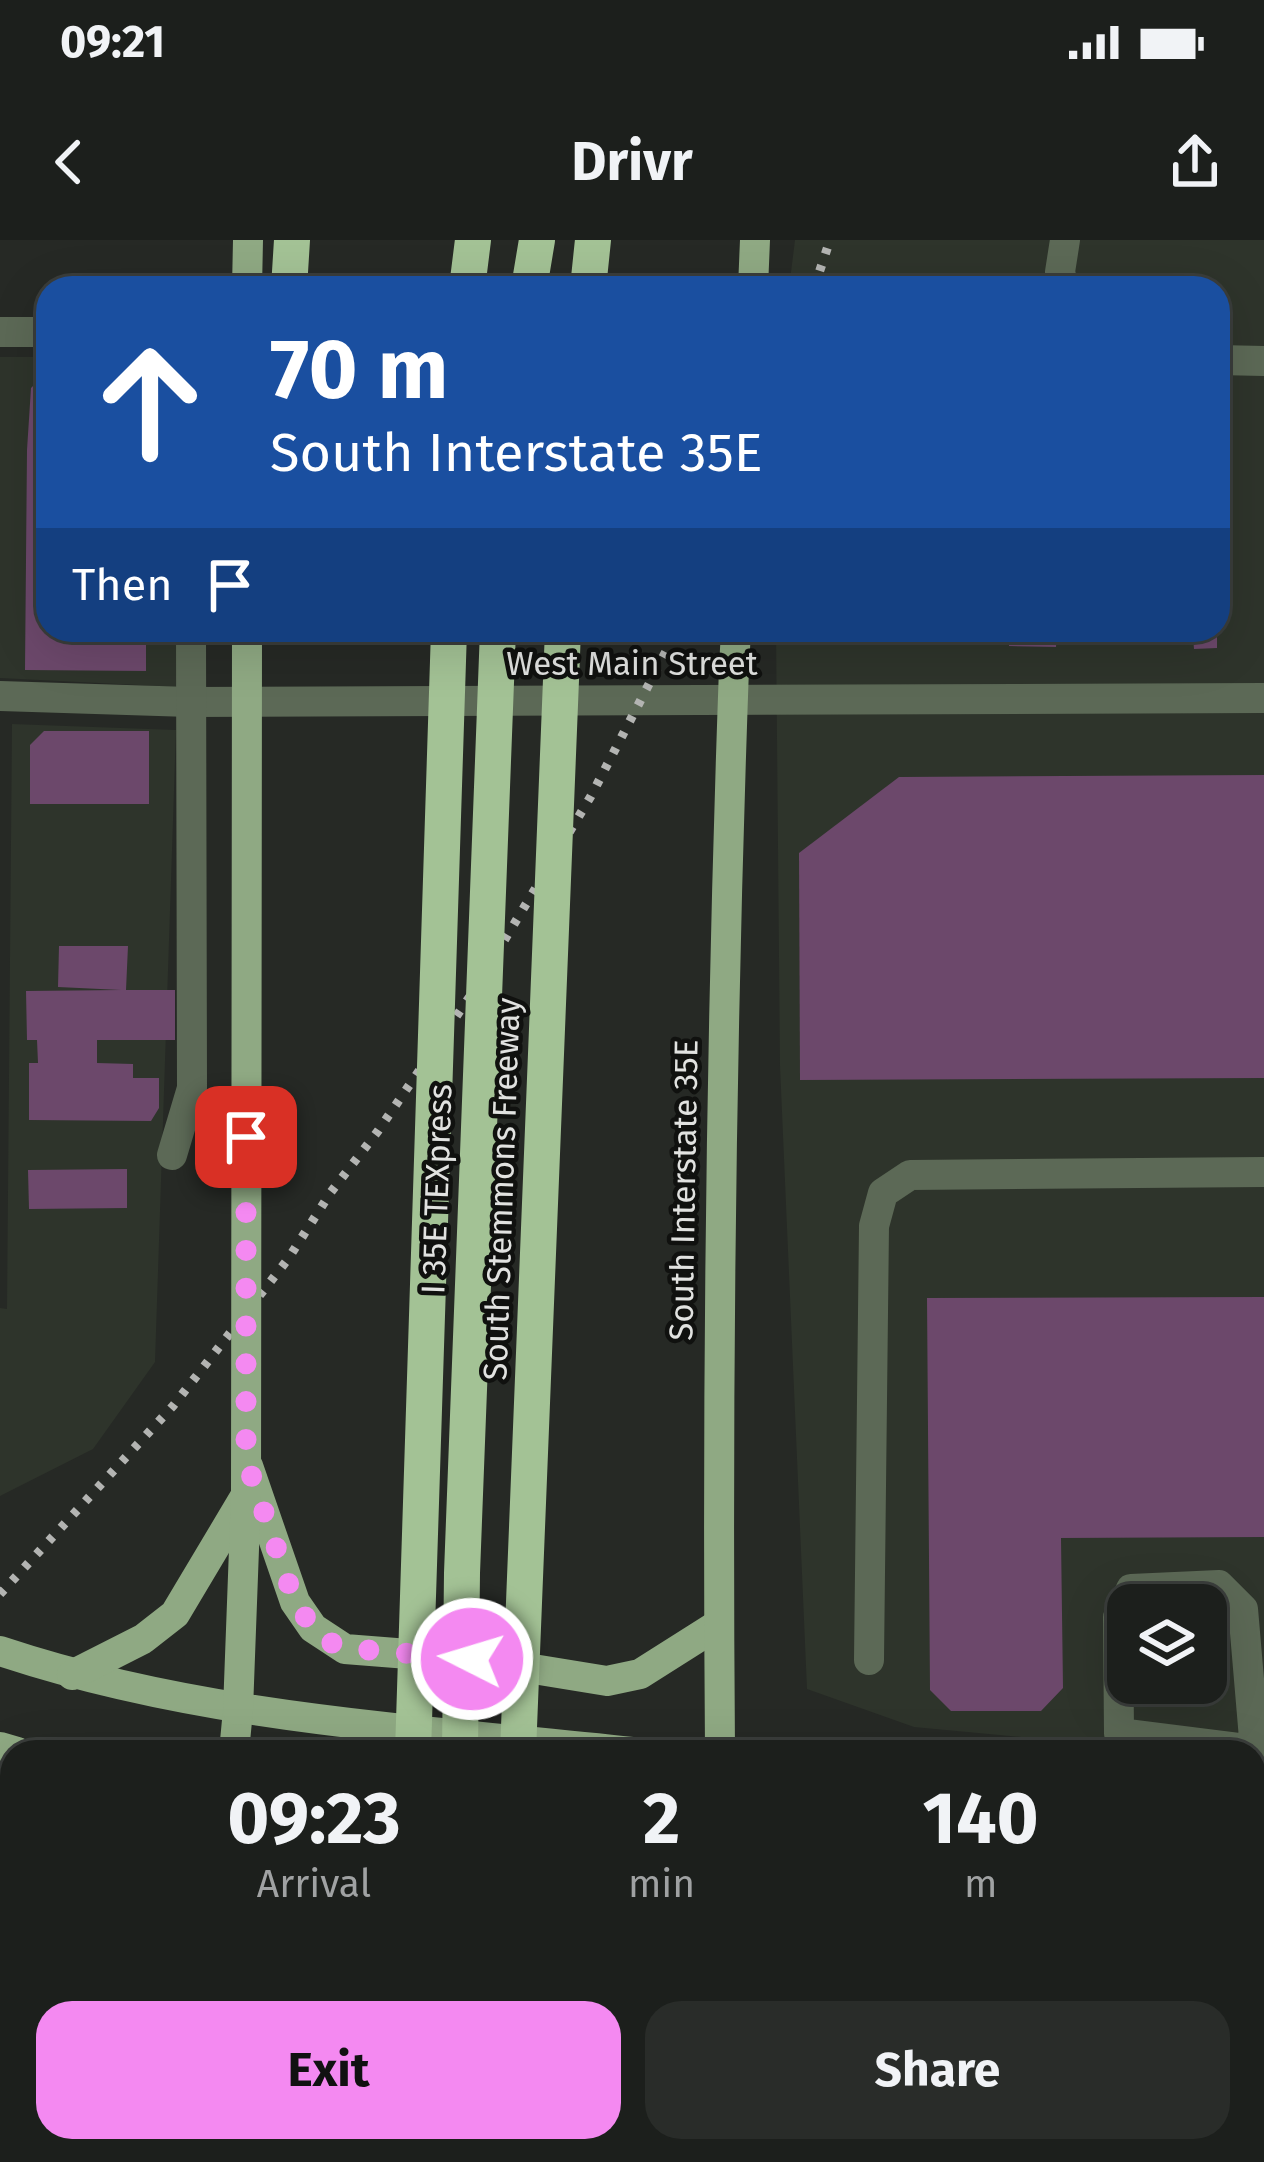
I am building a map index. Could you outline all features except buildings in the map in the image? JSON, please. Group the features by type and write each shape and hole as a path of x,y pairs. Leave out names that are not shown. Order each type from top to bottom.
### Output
{"highway":[{"path":"290,276 292,240"},
{"path":"468,276 472,240"},
{"path":"531,276 537,240"},
{"path":"589,276 593,240"},
{"path":"247,674 260,642"},
{"path":"413,1740 448,642"},
{"name":"I 35E TEXpress","path":"460,1740 462,1573 498,642"},
{"name":"South Stemmons Freeway","path":"518,1740 563,642"}],"main road":[{"path":"247,276 248,240"},
{"path":"754,276 755,240"},
{"path":"235,1740 246,1495 247,642"},
{"name":"South Interstate 35E","path":"720,1740 722,1018 736,642"},
{"path":"246,1460 295,1602 313,1628 329,1642 346,1648 472,1659 607,1681 640,1674 719,1624"},
{"path":"72,1675 143,1639 175,1614 246,1495"},
{"path":"0,1651 72,1675 238,1710 519,1740"}],"street":[{"path":"1061,276 1065,240"},
{"path":"0,332 36,332"},
{"path":"1230,360 1264,361"},
{"path":"172,1155 192,1088 191,642"},
{"name":"West Main Street","path":"0,696 190,703 1264,698"},
{"path":"868,1660 874,1226 884,1193 910,1175 1264,1172"},
{"path":"1176,1740 1118,1733 1118,1617 1131,1589 1219,1585 1243,1609 1258,1740"}],"shaded area":[{"path":"795,240 1264,240 1264,1740 1052,1740 914,1727 807,1689 780,1066 776,642 1230,642 1230,276 790,276"},
{"path":"0,357 36,357 36,642 177,642 177,687 0,678"},
{"path":"12,724 176,730 155,1362 93,1449 0,1496 0,1308 7,1309"}],"railway":[{"path":"818,276 830,240"},
{"path":"0,1594 173,1406 288,1259 475,989 591,796 671,642"}],"route":[{"path":"246,1137 246,1460 295,1602 313,1628 329,1642 346,1648 472,1659"}]}
